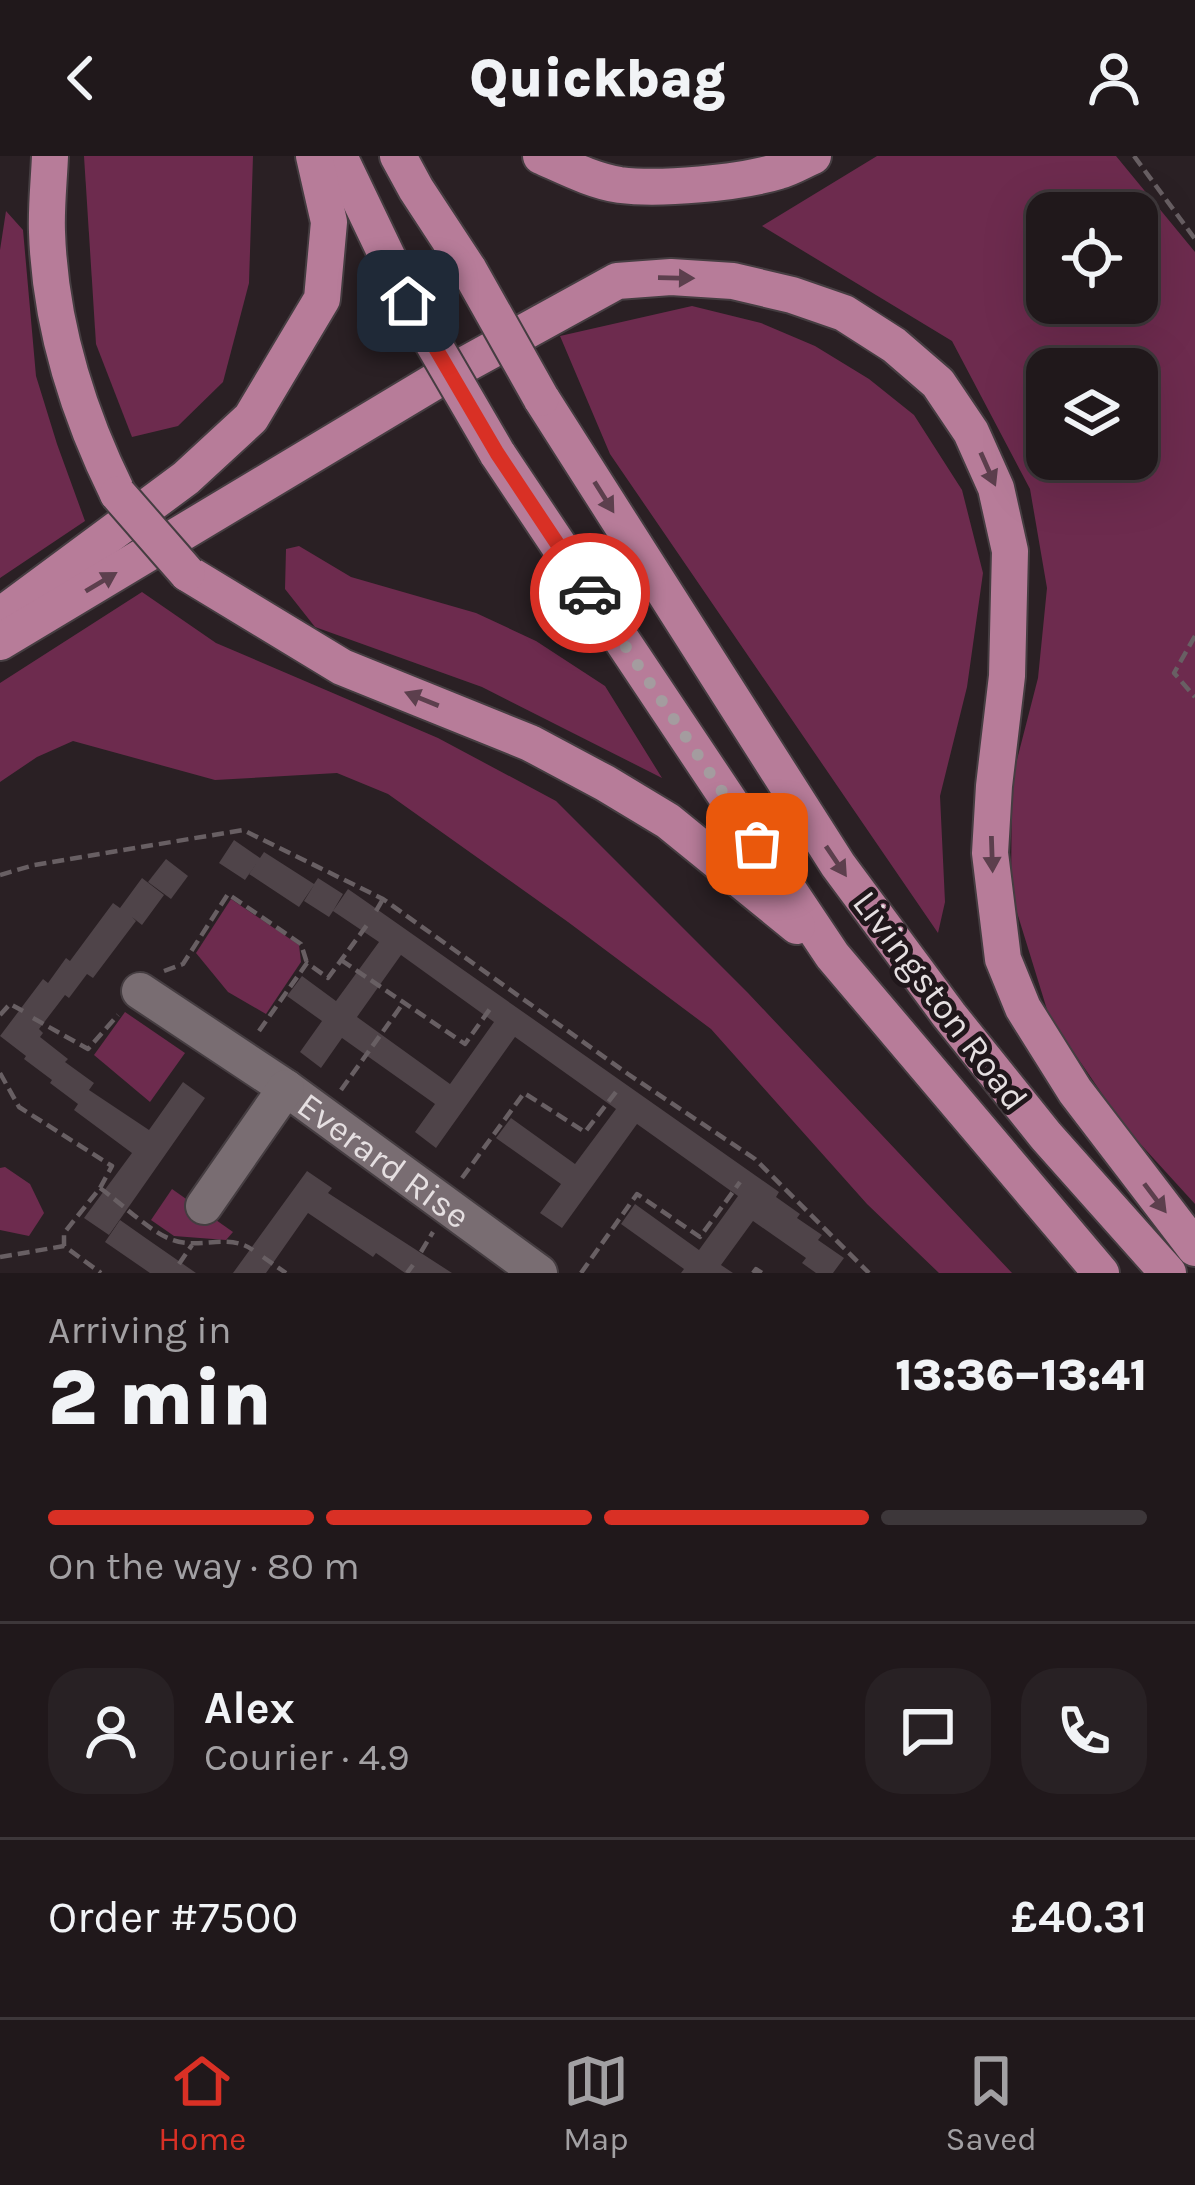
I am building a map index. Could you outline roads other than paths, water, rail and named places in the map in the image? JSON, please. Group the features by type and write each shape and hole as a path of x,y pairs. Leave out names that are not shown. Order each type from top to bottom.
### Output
{"main road":[{"path":"50,156 47,232 56,313 70,375 97,452 118,494 187,572 342,667 530,743 668,821 832,956"},
{"path":"0,616 186,478 251,418 322,299 329,222 314,156"},
{"name":"Livingston Road","path":"339,156 408,301 497,453 832,956 1101,1273"},
{"name":"Livingston Road","path":"398,156 541,398 838,865 1032,1119 1168,1273"},
{"path":"541,156 620,185 740,178 779,171 813,156"},
{"path":"0,642 437,380 616,281 670,277 734,281 844,313 894,345 938,383 971,432 996,488 1010,550 1007,676 990,853 1003,958 1023,1008 1075,1091 1195,1249"}],"street":[{"name":"Everard Rise","path":"140,991 286,1088 539,1273"},
{"name":"Everard Rise","path":"204,1206 286,1088"}]}
